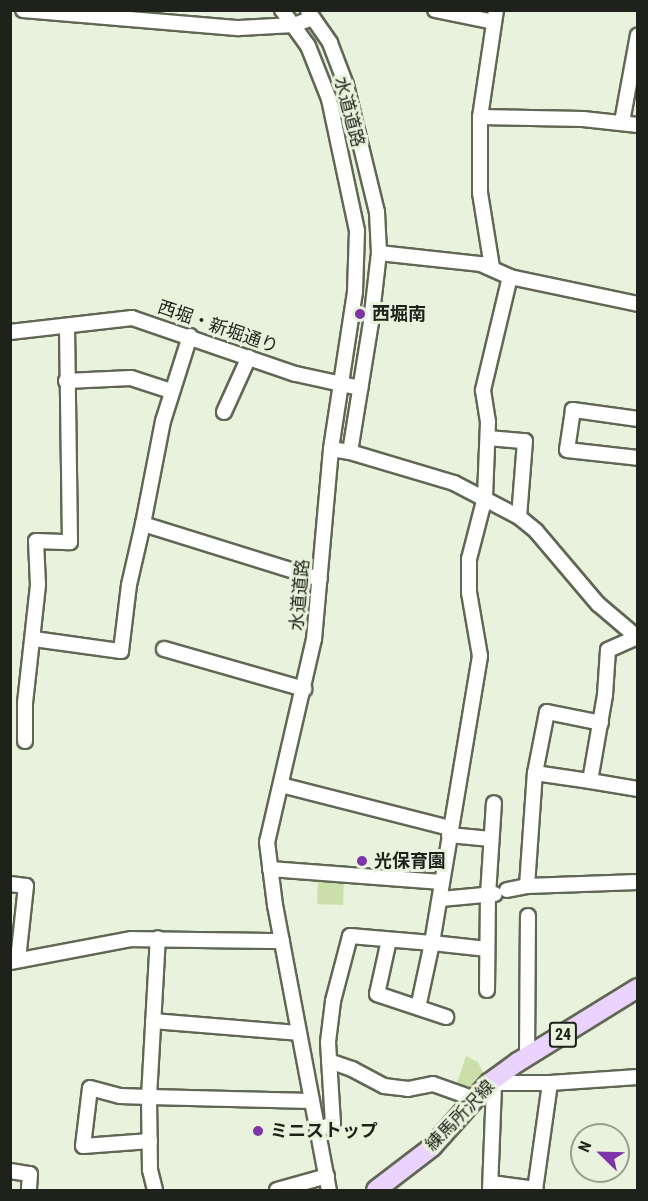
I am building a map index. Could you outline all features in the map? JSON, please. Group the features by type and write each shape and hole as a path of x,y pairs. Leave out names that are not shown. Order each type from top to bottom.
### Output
{"main road":[{"name":"練馬所沢線","path":"376,1191 432,1147 476,1099 526,1057 638,988"}],"street":[{"path":"23,10 239,28 294,25 310,14 330,43 346,85 378,212 379,253 350,452"},
{"name":"水道道路","path":"282,10 308,46 329,99 357,231 355,292 331,449 314,639 269,831 270,869 298,1034 329,1191"},
{"path":"435,10 495,16 480,117 480,194 492,267"},
{"path":"622,122 638,35"},
{"path":"480,117 622,122 638,125"},
{"path":"379,253 492,267 510,277 638,304"},
{"path":"418,1008 441,899 449,831 480,656 469,592 468,560 485,497 488,438 483,390 510,277"},
{"name":"西堀・新堀通り","path":"10,333 132,318 296,374 360,388"},
{"path":"25,741 25,703 34,639 38,585 36,541 70,542 67,327"},
{"path":"34,639 121,651 129,585 171,391 190,336"},
{"path":"224,412 249,357"},
{"path":"66,381 131,378 171,391"},
{"path":"638,419 573,410 567,450 638,458"},
{"path":"488,438 525,441 519,517"},
{"path":"331,449 433,475 485,497 519,517 536,531 598,604 637,637 608,650 601,723 590,781"},
{"path":"143,524 320,579"},
{"path":"164,649 304,688"},
{"path":"527,886 535,773 547,712 601,723"},
{"path":"535,773 638,789"},
{"path":"281,785 449,831 491,839"},
{"path":"487,990 488,895 494,803"},
{"path":"270,869 442,882"},
{"path":"441,899 488,895 527,886 638,882"},
{"path":"10,884 26,886 14,961 132,939 282,941"},
{"path":"526,1057 528,916"},
{"path":"317,1130 333,1124 329,1061 333,1001 350,936 487,949"},
{"path":"155,1191 150,1170 149,1097 158,938"},
{"path":"389,940 377,994 446,1017"},
{"path":"153,1021 298,1034"},
{"path":"329,1061 352,1069 384,1086 408,1089 433,1084 476,1099"},
{"path":"550,1083 536,1190 490,1187 492,1084 638,1077"},
{"path":"150,1142 83,1146 90,1088 120,1095 149,1097 312,1101"},
{"path":"10,1171 30,1174 29,1191"},
{"path":"277,1191 327,1176"}],"green space":[{"path":"318,877 344,878 343,905 317,904"},
{"path":"466,1056 478,1062 488,1082 475,1097 455,1089"}],"place":[{"name":"西堀南","path":"360,314"},
{"name":"光保育園","path":"362,861"},
{"name":"ミニストップ","path":"258,1131"}]}
